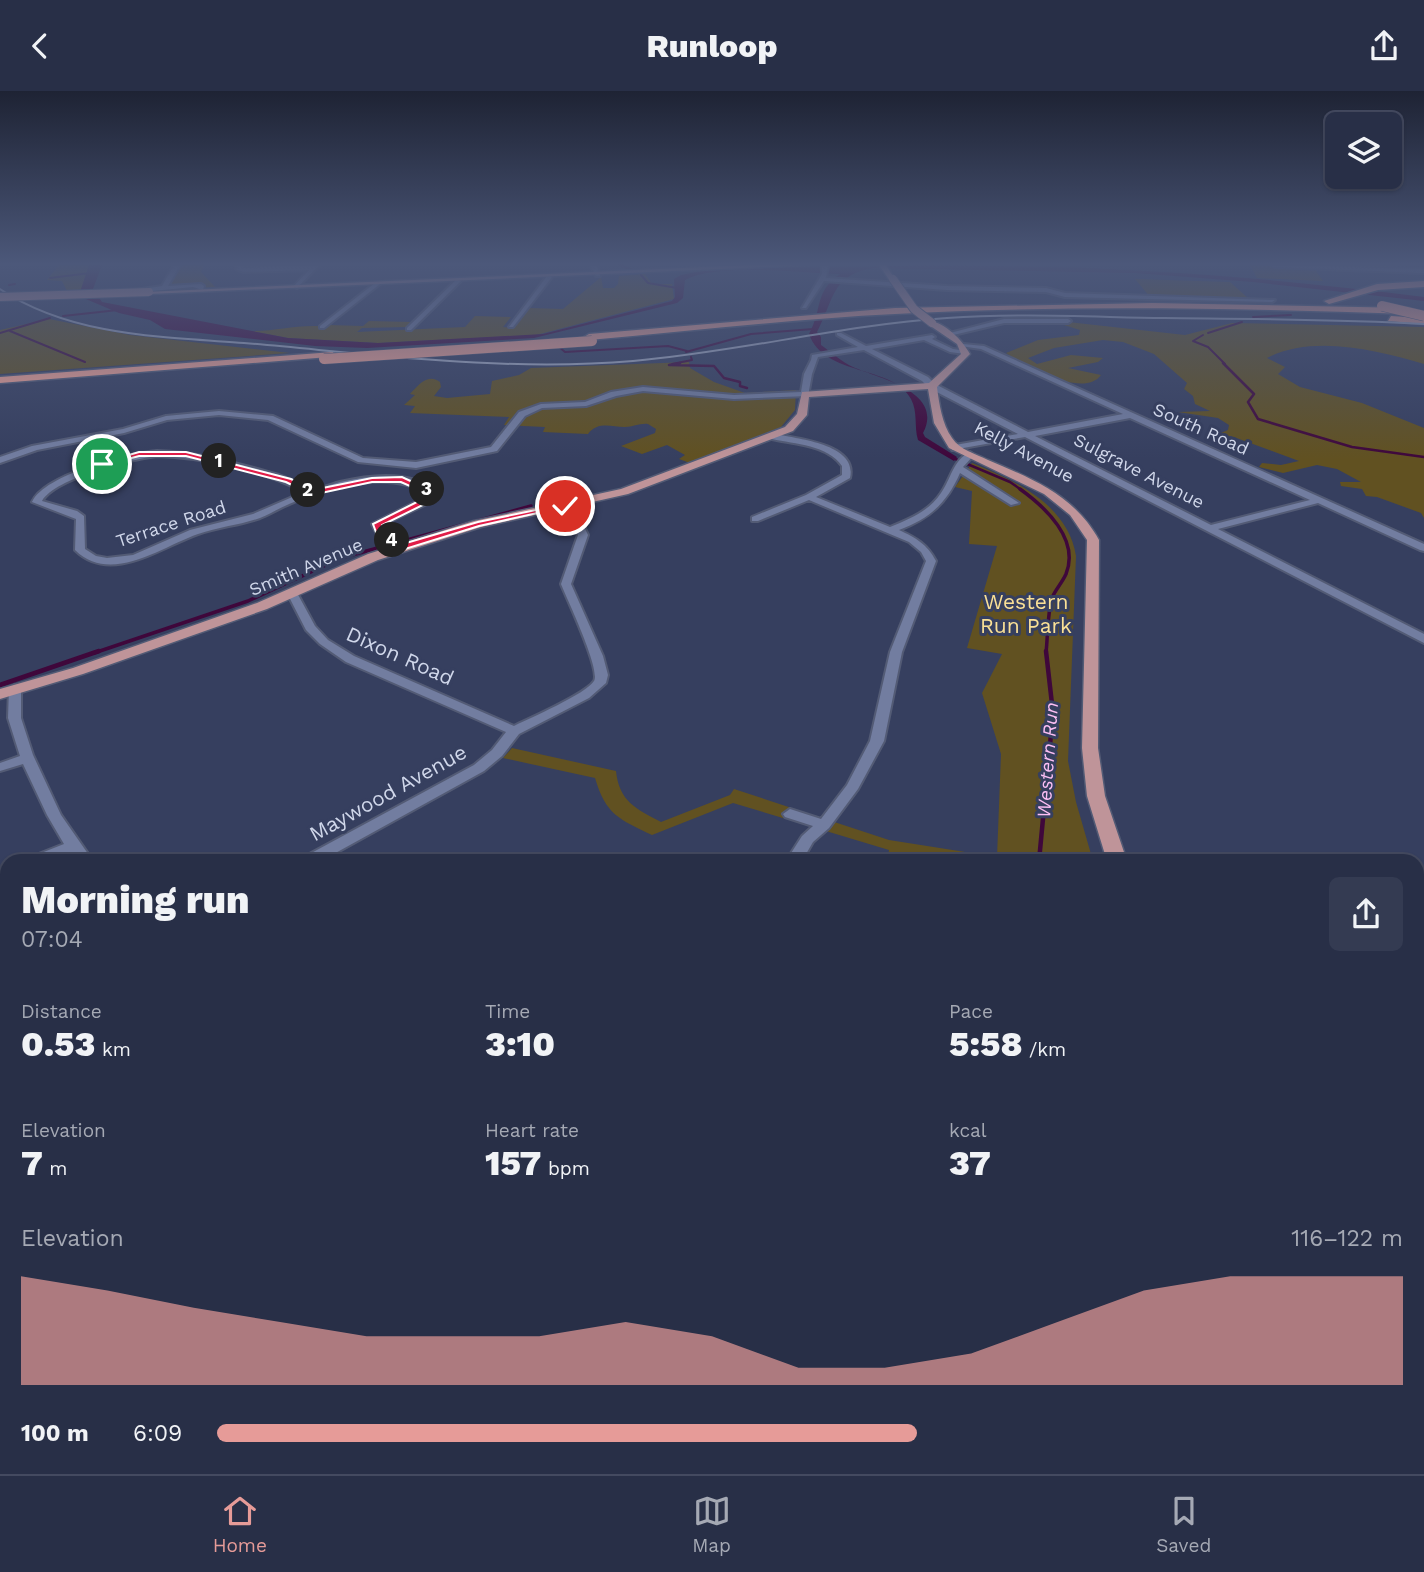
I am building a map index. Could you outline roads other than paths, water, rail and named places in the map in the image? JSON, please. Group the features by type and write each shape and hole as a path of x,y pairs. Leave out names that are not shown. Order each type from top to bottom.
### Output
{"highway":[{"path":"0,386 134,372 591,339 676,330"},
{"path":"0,380 294,356 591,339"}],"main road":[{"path":"805,394 932,386 962,360 964,349 942,330"},
{"name":"Kelly Avenue","path":"932,386 946,437 963,462 1027,481 1061,501 1081,520 1093,540 1090,748 1096,796 1114,854"},
{"name":"Smith Avenue","path":"0,694 78,671 292,593 345,568 402,547 478,524 643,486 775,436 797,422 804,410 805,394"}],"street":[{"path":"949,334 968,330"},
{"name":"Sulgrave Avenue","path":"839,334 932,386 1030,434 1424,639"},
{"path":"866,348 928,338 952,351 964,349"},
{"name":"South Road","path":"964,349 982,347 1424,548"},
{"name":"Smith Avenue","path":"805,394 808,374 816,360 814,356 866,348"},
{"path":"0,460 35,448 124,431 166,418 219,413 270,418 370,463 416,465 494,449 522,414 541,406 586,404 614,394 643,389 720,397 805,394"},
{"path":"955,448 1130,415"},
{"path":"755,519 810,497 847,477 845,461 837,454 775,436"},
{"name":"Terrace Road","path":"312,492 288,480 217,460 163,452 127,456 102,464 48,489 37,502 74,513 81,519 80,550 95,559 114,561 139,555 194,532 256,515 312,492 389,478 402,479 431,491 430,499 377,524 379,530 402,547"},
{"path":"891,530 931,511 947,491 963,462 1014,503"},
{"path":"798,854 807,839 824,825 867,765 877,741 896,652 930,568 930,556 925,550 891,530 810,497"},
{"path":"1212,529 1320,500"},
{"path":"514,731 585,695 600,683 602,675 597,656 566,584 583,535 572,512 565,506"},
{"name":"Dixon Road","path":"292,593 310,628 324,642 350,659 514,731"},
{"path":"15,689 12,707 15,723 72,847 78,854"},
{"name":"Maywood Avenue","path":"322,854 479,768 497,754 514,731"},
{"path":"0,767 29,758"},
{"path":"790,814 824,825"},
{"path":"54,854 72,847"}],"waterway":[{"path":"0,333 12,330"},
{"path":"686,352 751,334 806,330"},
{"path":"1208,333 1219,330"},
{"path":"10,331 85,362"},
{"path":"1203,335 1193,341 1208,347 1225,364"},
{"path":"558,346 565,352 668,346 687,351"},
{"path":"672,364 692,360 691,357"},
{"path":"680,363 669,365 714,366 724,378 740,382 740,386 747,388"},
{"path":"1223,363 1254,394 1248,402 1258,419 1352,447 1424,457"},
{"name":"Western Run","path":"953,458 1010,482 1023,491"},
{"name":"Western Run","path":"1020,489 1040,505 1058,525 1068,548 1066,574 1050,605 1046,652"},
{"path":"94,653 248,601 341,558 531,506"},
{"path":"0,685 99,651"},
{"name":"Western Run","path":"1040,854 1053,713 1046,652"}],"tram line":[{"path":"110,330 149,336 389,356 535,364 584,364 672,357 846,330"}],"park label":[{"name":"Western Run Park","path":"1026,614"}]}
